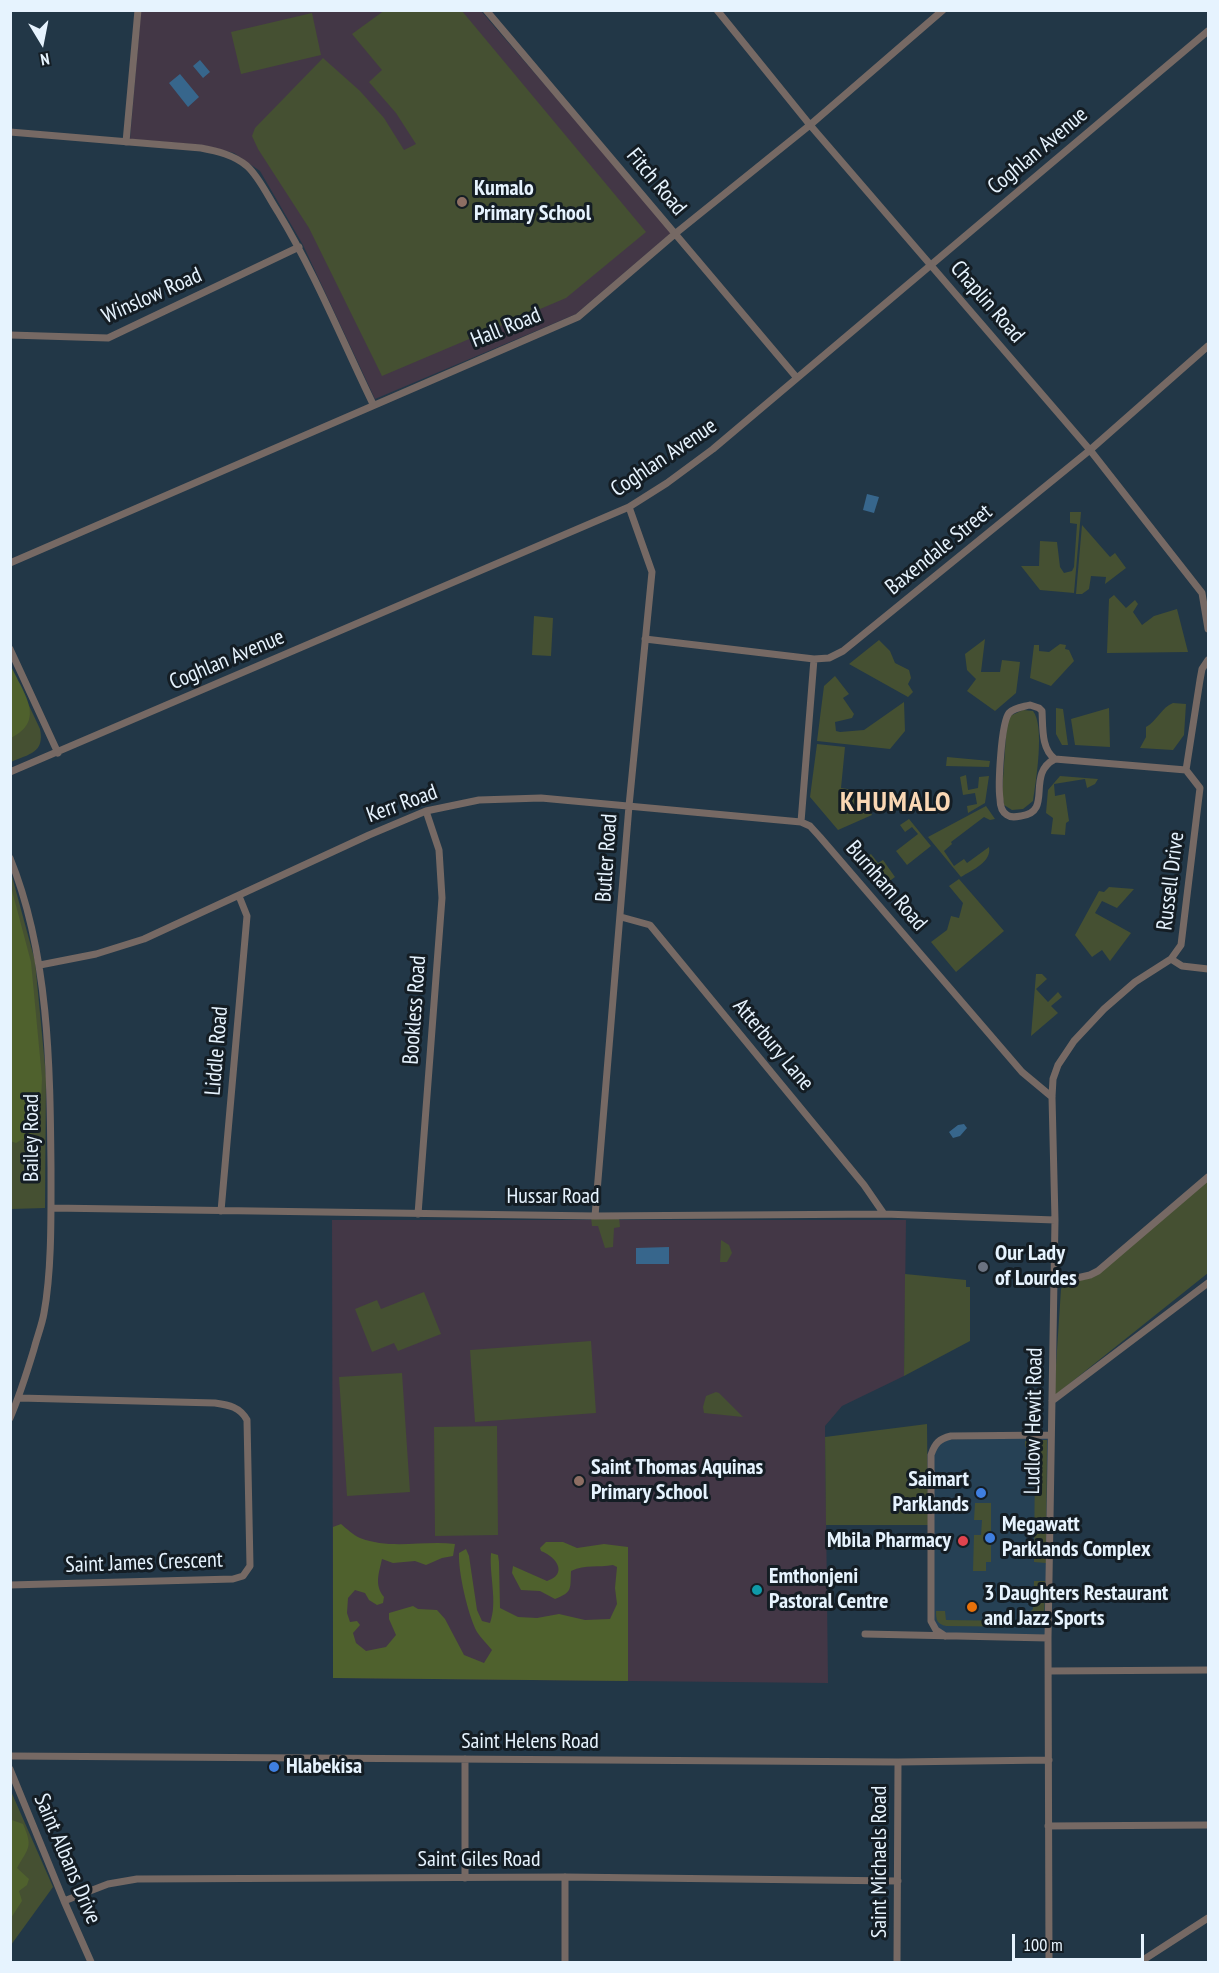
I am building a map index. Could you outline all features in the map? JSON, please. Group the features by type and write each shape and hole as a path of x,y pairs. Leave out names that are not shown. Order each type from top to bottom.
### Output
{"street":[{"path":"126,142 138,10"},
{"name":"Fitch Road","path":"486,10 797,378"},
{"name":"Chaplin Road","path":"717,10 810,125 1090,450 1205,594 1209,629"},
{"name":"Hall Road","path":"10,563 578,317 676,233 810,125 943,10"},
{"name":"Coghlan Avenue","path":"10,772 629,507 667,483 713,449 1209,31"},
{"path":"10,132 201,148 236,158 257,178 299,247 374,404"},
{"name":"Winslow Road","path":"10,334 108,338 299,247"},
{"name":"Baxendale Street","path":"645,639 814,659 829,658 855,642 1090,450 1209,346"},
{"name":"Butler Road","path":"595,1216 629,806 652,572 629,507"},
{"path":"10,650 58,753"},
{"path":"801,822 814,659"},
{"path":"1054,759 1045,748 1042,711 1030,705 1016,708 1009,713 1004,722 999,797 1006,815 1013,817 1031,813 1038,803 1042,770 1045,764 1054,759 1186,770 1202,669 1209,660"},
{"name":"Russell Drive","path":"1052,1097 1053,1079 1058,1065 1074,1041 1104,1009 1136,982 1170,959 1181,945 1204,788 1186,770"},
{"name":"Kerr Road","path":"39,965 123,948 426,811 479,800 540,798 801,822"},
{"name":"Bookless Road","path":"418,1214 442,898 439,850 426,811"},
{"name":"Burnham Road","path":"801,822 810,826 820,837 1022,1072 1052,1097"},
{"name":"Bailey Road","path":"10,858 32,920 39,965 50,1086 51,1208 44,1315 19,1398 10,1418"},
{"name":"Liddle Road","path":"221,1211 247,916 239,896"},
{"name":"Atterbury Lane","path":"621,917 650,925 864,1185 884,1214"},
{"path":"1170,959 1182,966 1209,969"},
{"name":"Ludlow Hewit Road","path":"1049,1962 1048,1638 1055,1283 1052,1097"},
{"path":"1055,1283 1098,1271 1209,1177"},
{"name":"Hussar Road","path":"51,1208 595,1216 884,1214 1055,1220"},
{"path":"1052,1401 1209,1283"},
{"name":"Saint James Crescent","path":"10,1585 233,1579 243,1576 250,1566 248,1420 239,1409 215,1403 19,1398"},
{"path":"945,1636 936,1630 931,1621 931,1455 934,1447 943,1438 951,1436 1051,1435"},
{"path":"865,1634 1048,1638"},
{"path":"1049,1671 1209,1670"},
{"name":"Saint Helens Road","path":"10,1756 898,1762 1049,1760"},
{"path":"465,1760 465,1878"},
{"name":"Saint Michaels Road","path":"897,1962 898,1762"},
{"name":"Saint Albans Drive","path":"10,1769 91,1962"},
{"path":"1048,1826 1209,1825"},
{"path":"565,1877 565,1962"},
{"name":"Saint Giles Road","path":"64,1901 108,1884 137,1880 565,1877 898,1881"},
{"path":"1140,1962 1209,1918"}],"shaded area":[{"name":"Kumalo Primary School","path":"141,11 481,11 672,232 576,314 375,399 303,245 260,171 234,153 203,145 130,139"},
{"name":"Saint Thomas Aquinas Primary School","path":"332,1220 906,1220 904,1376 842,1406 825,1426 828,1683 333,1678"},
{"name":"Megawatt Parklands Complex","path":"1049,1437 1046,1635 945,1634 933,1620 934,1456 939,1443 946,1440"}],"green space":[{"name":"Kumalo Primary School","path":"385,10 462,11 646,232 566,298 382,376 309,228 252,136 255,128 323,58 360,91 384,118 404,150 416,144 396,113 369,82 382,70 352,34"},
{"path":"312,13 321,55 241,74 231,32"},
{"path":"1070,512 1081,512 1074,593 1040,590 1021,566 1039,566 1040,541 1057,542 1060,567 1064,573 1072,571 1077,524 1070,523"},
{"path":"1082,525 1110,557 1115,553 1126,568 1105,584 1106,577 1091,576 1089,589 1082,594 1076,594"},
{"path":"1114,595 1126,608 1135,600 1138,604 1133,612 1142,625 1154,616 1177,609 1188,652 1107,653 1109,599"},
{"path":"534,616 553,618 551,656 532,655"},
{"path":"985,639 981,672 1000,672 1002,660 1020,662 1016,693 995,711 967,691 976,679 967,670 965,654"},
{"path":"879,640 890,651 895,663 909,670 911,678 908,684 913,692 908,697 849,664"},
{"path":"1060,644 1066,645 1065,649 1069,650 1074,661 1051,686 1030,678 1034,645 1039,645 1039,651 1049,652"},
{"path":"10,665 40,729 41,737 38,748 34,752 11,762"},
{"path":"11,666 26,696 30,714 28,723 22,731 11,738"},
{"path":"835,676 849,694 843,698 854,714 852,718 835,722 836,731 864,730 904,702 905,731 890,749 817,741 824,686"},
{"path":"1173,703 1186,704 1184,735 1173,750 1140,748 1146,737 1146,727"},
{"path":"1056,708 1063,709 1068,745 1062,745 1056,734"},
{"path":"1109,708 1110,747 1075,745 1071,719"},
{"path":"1023,710 1033,711 1037,718 1039,741 1037,768 1033,801 1023,809 1012,810 1004,805 1002,793 1007,722 1010,716"},
{"path":"817,744 845,747 841,788 860,791 872,815 838,830 810,797"},
{"path":"947,757 990,761 989,767 946,766"},
{"path":"966,775 968,790 978,788 979,777 989,776 985,803 968,813 967,806 977,804 975,793 963,795 960,777"},
{"path":"1060,776 1098,779 1095,784 1087,788 1085,779 1054,784 1055,796 1065,794 1069,821 1066,823 1065,835 1051,834 1053,818 1046,813 1048,790"},
{"path":"986,806 995,819 990,820 984,817 951,842 952,844 944,851 954,866 964,859 967,863 989,847 984,861 961,877 928,837"},
{"path":"909,819 931,846 907,865 896,851 918,834 912,827 905,832 900,825"},
{"path":"871,854 878,863 883,860 895,877 884,885 862,860"},
{"path":"10,869 35,961 46,1076 45,1208 11,1209"},
{"path":"959,879 1004,931 956,972 931,942 947,930 951,916 959,918 963,903 949,886"},
{"path":"10,883 31,962 42,1078 40,1129 16,1143 10,1141"},
{"path":"1109,887 1134,889 1117,908 1102,901 1095,913 1131,933 1110,961 1102,950 1092,957 1075,935 1099,891 1104,892"},
{"path":"1036,974 1042,974 1047,979 1036,989 1048,1002 1058,992 1062,997 1051,1006 1058,1013 1031,1036"},
{"path":"1208,1180 1208,1273 1054,1396 1061,1289 1065,1283 1091,1278"},
{"path":"591,1217 619,1217 620,1227 614,1228 613,1247 605,1248 598,1226 592,1226"},
{"path":"721,1240 729,1245 732,1253 727,1262 720,1262"},
{"path":"905,1274 966,1280 966,1287 970,1287 970,1341 904,1376"},
{"path":"424,1292 441,1334 398,1351 394,1343 372,1352 355,1309 377,1300 381,1309"},
{"path":"591,1341 596,1413 475,1422 470,1350"},
{"path":"402,1373 410,1492 347,1496 339,1377"},
{"path":"716,1392 743,1417 704,1413 706,1396"},
{"path":"927,1424 928,1525 826,1525 825,1437"},
{"path":"497,1426 498,1535 435,1536 434,1427"},
{"path":"1047,1440 1046,1563 1034,1562 1035,1456 1025,1446 1025,1441"},
{"path":"975,1503 991,1503 991,1562 986,1562 986,1571 973,1571 974,1535 981,1535 982,1520 974,1520"},
{"path":"341,1524 357,1537 372,1542 455,1544 453,1556 426,1565 415,1561 393,1563 382,1559 378,1583 384,1597 383,1603 377,1605 369,1600 365,1593 355,1590 348,1598 347,1613 350,1622 357,1621 360,1625 353,1633 356,1643 366,1651 386,1647 396,1635 389,1619 389,1613 413,1606 418,1609 437,1610 445,1619 464,1655 484,1663 492,1650 477,1632 470,1615 462,1582 459,1553 466,1549 469,1556 477,1610 482,1621 490,1623 492,1615 491,1553 498,1555 500,1608 518,1617 537,1618 559,1614 585,1620 610,1619 617,1604 615,1588 617,1567 613,1565 587,1567 571,1571 568,1592 555,1599 540,1591 521,1590 512,1573 513,1566 547,1581 553,1578 559,1570 552,1557 541,1551 540,1548 546,1542 563,1542 577,1548 604,1544 628,1547 628,1681 333,1678 333,1527"},
{"path":"1034,1581 1045,1581 1042,1627 946,1626 939,1623 937,1619 936,1611 945,1611 946,1620 1021,1621 1033,1609"},
{"path":"10,1789 53,1887 11,1945 10,1945"},
{"path":"11,1817 12,1820 23,1824 28,1838 27,1851 17,1868 29,1879 27,1885 19,1891 22,1901 11,1918"}],"water":[{"path":"200,60 210,72 203,78 193,66"},
{"path":"180,74 199,97 188,107 169,83"},
{"path":"867,494 879,497 874,513 863,510"},
{"path":"964,1124 967,1128 960,1136 953,1138 949,1132 958,1125"},
{"path":"669,1247 669,1264 636,1264 636,1248"}],"place":[{"name":"Kumalo Primary School","path":"462,202"},
{"name":"Our Lady of Lourdes","path":"983,1267"},
{"name":"Saint Thomas Aquinas Primary School","path":"579,1481"},
{"name":"Saimart Parklands","path":"981,1493"},
{"name":"Megawatt Parklands Complex","path":"990,1538"},
{"name":"Mbila Pharmacy","path":"963,1541"},
{"name":"Emthonjeni Pastoral Centre","path":"757,1590"},
{"name":"3 Daughters Restaurant and Jazz Sports","path":"972,1607"},
{"name":"Hlabekisa","path":"274,1767"}],"district":[{"name":"KHUMALO","path":"896,803"}]}
